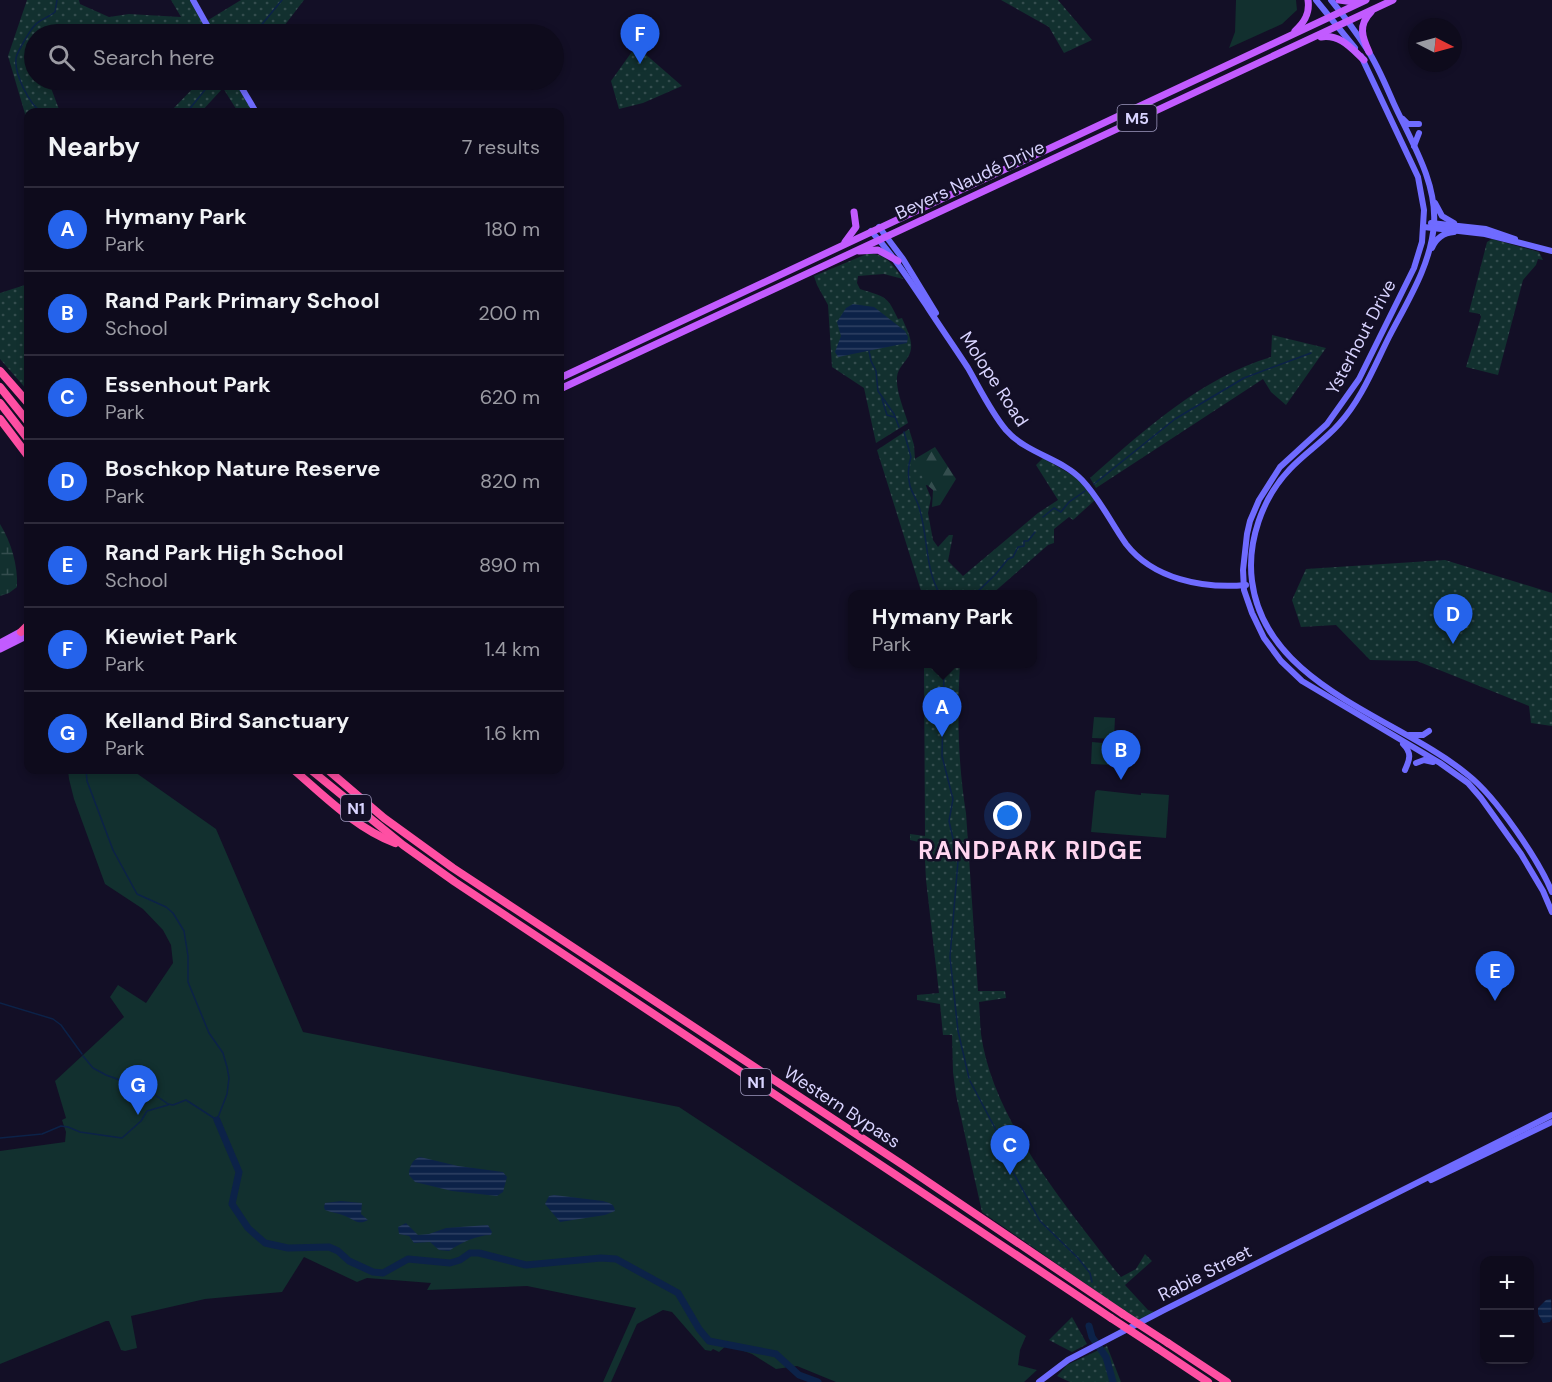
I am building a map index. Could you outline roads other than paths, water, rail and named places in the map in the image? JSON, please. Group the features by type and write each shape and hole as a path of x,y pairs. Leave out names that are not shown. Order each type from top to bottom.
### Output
{"highway":[{"path":"0,371 24,399"},
{"path":"0,387 24,417"},
{"path":"0,404 24,434"},
{"path":"0,419 24,451"},
{"path":"299,774 358,822 383,838 403,845"},
{"name":"Western Bypass","path":"316,774 403,845 1208,1382"},
{"name":"Western Bypass","path":"334,774 384,818 453,868 1227,1382"}],"main road":[{"path":"193,0 206,24"},
{"path":"1289,37 1303,23 1308,13 1308,0"},
{"name":"Ysterhout Drive","path":"1316,0 1364,60 1418,177 1424,200 1424,225 1414,268 1359,379 1326,424 1280,467 1259,500 1247,534 1244,585 1256,622 1264,638 1281,661 1309,686 1434,752 1470,776 1487,794 1534,858 1552,892"},
{"name":"Ysterhout Drive","path":"1331,0 1369,52 1399,114 1430,189 1434,225 1420,274 1355,403 1338,426 1289,469 1270,494 1256,529 1252,551 1252,584 1268,629 1287,656 1317,681 1468,783 1527,864 1552,912"},
{"path":"1339,0 1354,2 1365,0"},
{"name":"Beyers Naudé Drive","path":"564,376 839,249 879,227 1365,0"},
{"name":"Beyers Naudé Drive","path":"564,387 1393,0"},
{"path":"1369,52 1362,29 1366,18 1378,7"},
{"path":"1298,45 1321,37 1333,37 1348,44 1364,60"},
{"path":"243,90 254,108"},
{"path":"1399,114 1408,124 1419,124"},
{"path":"1414,147 1419,133"},
{"path":"1430,189 1438,211 1444,219 1471,230"},
{"path":"839,249 855,231 854,212"},
{"path":"1424,225 1513,237 1523,243 1552,251"},
{"name":"Molope Road","path":"879,227 887,235 939,318 944,330"},
{"path":"1426,259 1434,242 1443,235 1471,230"},
{"name":"Molope Road","path":"871,231 898,261 944,330 1004,428 1019,442 1064,466 1080,478 1090,489 1126,544 1141,560 1158,570 1184,580 1217,586 1252,584"},
{"path":"852,252 878,250 898,261"},
{"path":"0,643 24,631"},
{"path":"0,649 24,632"},
{"path":"1405,770 1410,754 1402,737 1428,733 1428,745 1434,752"},
{"path":"1416,763 1424,760 1440,763"},
{"name":"Rabie Street","path":"1039,1382 1068,1360 1552,1115"},
{"name":"Rabie Street","path":"1389,1198 1552,1122"}],"water":[{"path":"853,304 874,307 905,331 908,337 907,343 838,357 835,352 841,336 837,322 846,308"},
{"path":"420,1157 458,1166 503,1172 507,1177 503,1192 497,1196 452,1191 415,1182 409,1175 410,1170 413,1162"},
{"path":"549,1196 603,1201 612,1205 615,1211 605,1215 560,1222 545,1204"},
{"path":"341,1201 362,1203 361,1214 368,1220 359,1222 325,1210 325,1203"},
{"path":"406,1223 418,1235 446,1228 488,1225 492,1232 491,1235 469,1240 449,1251 439,1250 430,1242 414,1243 409,1236 399,1234 398,1227"},
{"path":"1551,1299 1552,1318 1550,1322 1543,1323 1538,1314 1538,1308 1546,1300"}],"waterway":[{"path":"36,24 55,12 57,0"},
{"path":"262,24 282,0"},
{"path":"24,41 16,58 16,64 24,90"},
{"path":"24,90 37,108"},
{"path":"190,108 205,90"},
{"path":"869,351 876,371 878,391 894,414 899,427"},
{"path":"1094,484 1175,419 1244,378 1311,353"},
{"path":"882,399 887,415 894,417"},
{"path":"904,432 911,457 910,486 922,518 929,563 938,590"},
{"path":"1043,517 1054,508 1061,512 1069,502 1085,491"},
{"path":"979,590 1008,559 1013,557 1018,547 1024,546 1024,541 1028,541 1035,532"},
{"path":"946,668 942,756 953,799 949,821 958,861 950,957 958,1031 969,1078"},
{"path":"83,1056 93,1068 106,1075 148,1090 168,1104 173,1105 186,1100 217,1120 227,1094 229,1078 223,1053 209,1033 188,982 188,956 184,931 173,913 166,907 137,894 113,850 86,774"},
{"path":"0,1003 53,1019 61,1025 82,1054"},
{"path":"970,1081 995,1128 1008,1163 1040,1221 1078,1258 1090,1273 1092,1282"},
{"path":"0,1138 42,1134 61,1126 80,1132 122,1138 141,1121 147,1111 168,1105"},
{"path":"217,1120 239,1172 232,1204 248,1228 265,1243 288,1248 329,1247 338,1251 349,1261 373,1272 383,1273 408,1259 450,1263 470,1253 479,1253 526,1265 601,1258 616,1259 678,1293 699,1329 709,1341 776,1354 799,1375 818,1382"},
{"path":"1089,1326 1092,1337 1106,1357 1113,1382"}],"place":[{"name":"Kiewiet Park","path":"640,64"},
{"name":"Boschkop Nature Reserve","path":"1453,644"},
{"name":"Hymany Park","path":"942,737"},
{"name":"Rand Park Primary School","path":"1121,780"},
{"name":"Rand Park High School","path":"1495,1001"},
{"name":"Kelland Bird Sanctuary","path":"138,1115"},
{"name":"Essenhout Park","path":"1010,1175"}],"district":[{"name":"RANDPARK RIDGE","path":"1031,850"}]}
